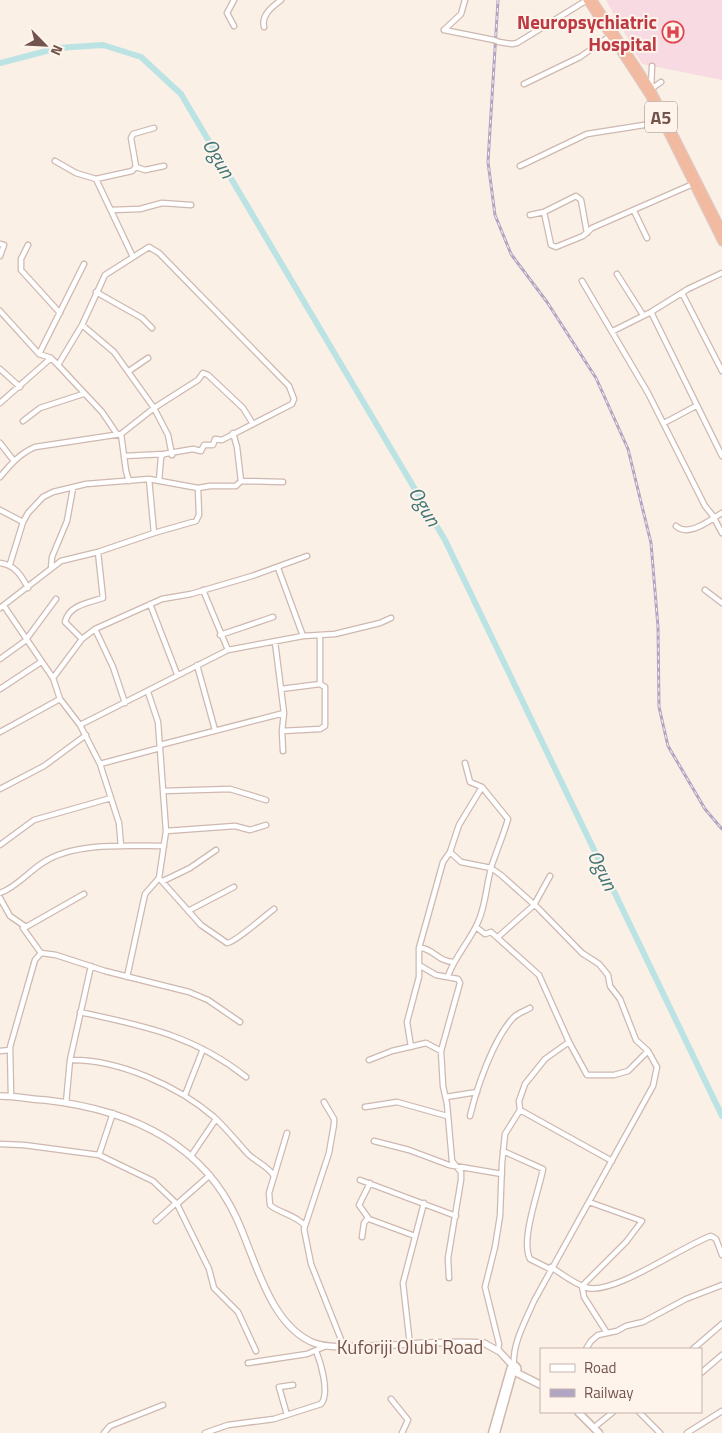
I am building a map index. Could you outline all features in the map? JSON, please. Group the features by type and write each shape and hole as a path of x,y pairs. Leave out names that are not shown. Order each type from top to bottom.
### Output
{"highway":[{"name":"A5","path":"587,0 663,122 722,242"},
{"name":"A5","path":"593,0 652,89 722,230"}],"main road":[{"path":"514,1369 540,1380"},
{"path":"514,1369 540,1384"},
{"path":"492,1433 514,1369"},
{"path":"496,1433 514,1369"},
{"path":"579,1413 599,1433"},
{"path":"585,1413 605,1433"}],"street":[{"path":"234,0 227,13 234,26"},
{"path":"264,27 263,22 266,14 281,0"},
{"path":"465,0 461,14 444,30 512,44 517,43 587,0"},
{"path":"524,84 580,57 610,36"},
{"path":"652,66 652,89"},
{"path":"652,89 661,82"},
{"path":"520,166 587,134 663,122"},
{"path":"136,167 131,138 133,134 154,128"},
{"path":"55,161 96,179 132,171 136,167"},
{"path":"136,167 145,170 164,166"},
{"path":"96,179 133,257"},
{"path":"544,212 551,245 556,247 693,184"},
{"path":"530,214 544,212 573,197 579,198 587,233"},
{"path":"111,210 140,209 162,203 191,205"},
{"path":"634,211 647,238"},
{"path":"0,244 4,245 0,256"},
{"path":"28,245 21,259 21,270 60,313"},
{"path":"58,365 82,325 105,276 149,247 159,253 289,386 294,399 292,404 222,440 215,439 213,445 204,445 200,451 193,449 172,455 124,456"},
{"path":"39,354 84,264"},
{"path":"613,331 722,273"},
{"path":"617,274 644,315"},
{"path":"582,281 613,331 664,423 705,506 722,533"},
{"path":"96,292 142,318 152,328"},
{"path":"682,293 722,371"},
{"path":"0,311 39,354 51,358 58,365 102,412 119,434 129,482"},
{"path":"651,312 722,456"},
{"path":"82,325 114,352 129,371 154,408 168,435 172,455"},
{"path":"0,403 51,358"},
{"path":"129,371 148,358"},
{"path":"0,369 20,387"},
{"path":"0,477 14,461 34,447 119,434 154,408 198,380 203,373 208,375 244,408 254,424"},
{"path":"23,421 40,408 84,394"},
{"path":"664,423 696,406"},
{"path":"233,433 238,447 241,481"},
{"path":"0,443 14,461"},
{"path":"159,481 161,457 164,454"},
{"path":"10,564 23,522 43,497 53,492 86,484 150,479 198,488 236,486 241,481 282,482"},
{"path":"150,479 154,533"},
{"path":"51,568 52,557 66,521 73,488"},
{"path":"121,846 119,823 100,764 80,725 60,699 53,678 2,607 51,568 72,557 98,552 196,521 199,515 198,488"},
{"path":"0,510 23,522"},
{"path":"676,526 684,530 701,526 722,513"},
{"path":"82,639 65,622 67,614 75,607 103,598 98,552"},
{"path":"53,678 82,639 95,629 150,604 278,568 307,556"},
{"path":"0,563 10,564 21,576 28,588"},
{"path":"278,568 303,636"},
{"path":"203,590 220,635 228,650"},
{"path":"704,590 722,603"},
{"path":"0,659 26,641 56,599"},
{"path":"150,604 177,674"},
{"path":"220,635 273,617"},
{"path":"80,725 148,692 177,674 228,650 303,636 320,636 344,632 391,618"},
{"path":"95,629 113,667 125,703"},
{"path":"320,636 320,684"},
{"path":"275,642 284,713 282,730 283,751"},
{"path":"0,688 41,662"},
{"path":"197,665 215,730"},
{"path":"281,689 320,684 325,687 325,726 320,729 282,730"},
{"path":"148,692 155,709 160,747 166,831 161,879 205,928 222,942 228,944 274,910"},
{"path":"0,732 60,699"},
{"path":"100,764 215,730 284,713"},
{"path":"0,789 44,766 86,736"},
{"path":"448,976 454,962 476,927 491,868 502,841 502,834 508,819 482,787 470,782 465,763"},
{"path":"411,1047 407,1022 419,977 419,948 443,862 450,852 459,825 482,787"},
{"path":"163,791 230,789 266,800"},
{"path":"0,845 34,820 111,798"},
{"path":"166,831 235,826 250,830 266,825"},
{"path":"0,893 44,861 66,852 121,846 164,846"},
{"path":"127,977 145,894 161,879 190,868 216,850"},
{"path":"450,852 462,862 491,868 534,905 582,953 591,957 606,972 610,986 620,999 636,1040 648,1051 657,1067 656,1079 534,1301 520,1337 514,1358 514,1369"},
{"path":"498,937 534,905 550,876"},
{"path":"188,911 234,887"},
{"path":"84,894 23,928 41,953 199,996 240,1022"},
{"path":"0,898 10,916 26,927"},
{"path":"476,927 485,934 491,932 498,937 539,975 585,1074 590,1076 614,1075 628,1071 648,1051"},
{"path":"419,948 424,948 446,962 454,962"},
{"path":"11,1096 10,1050 35,960 41,953"},
{"path":"419,965 436,975 458,979 460,983 441,1051 443,1086 454,1165 461,1172 456,1216 448,1258 449,1278"},
{"path":"66,1103 70,1060 91,966"},
{"path":"470,1116 492,1054 512,1020 530,1008"},
{"path":"80,1012 169,1033 203,1049 246,1077"},
{"path":"498,1350 499,1344 485,1287 495,1247 500,1216 503,1151 508,1127 520,1110 519,1101 525,1084 545,1058 569,1042"},
{"path":"368,1060 426,1043 441,1051"},
{"path":"185,1095 203,1049"},
{"path":"0,1051 10,1050"},
{"path":"70,1060 90,1061 150,1078 185,1095 216,1119 252,1158 274,1176"},
{"path":"446,1097 477,1092"},
{"name":"Kuforiji Olubi Road","path":"0,1096 66,1103 114,1113 142,1124 191,1156 210,1175 237,1218 261,1278 280,1315 289,1326 304,1337 326,1346 344,1347 476,1342 492,1346 498,1350 514,1369"},
{"path":"304,1225 312,1209 334,1124 334,1119 324,1102"},
{"path":"365,1106 397,1102 448,1116"},
{"path":"520,1110 612,1161"},
{"path":"99,1155 114,1113"},
{"path":"191,1156 216,1119"},
{"path":"288,1133 281,1150 280,1162 269,1193 270,1205 279,1212 300,1220 304,1225 311,1264 344,1347"},
{"path":"374,1141 409,1150 438,1162 502,1174"},
{"path":"0,1144 24,1145 99,1155 153,1180 176,1204 209,1269 214,1288 238,1312 256,1351"},
{"path":"503,1151 543,1169 528,1235 528,1255 530,1259 551,1268 582,1286 592,1288 623,1281 712,1236 715,1237 722,1255"},
{"path":"156,1221 210,1175"},
{"path":"360,1180 456,1216"},
{"path":"370,1183 359,1205 368,1218 415,1236"},
{"path":"582,1286 626,1242 642,1221 589,1202"},
{"path":"410,1345 403,1283 424,1204"},
{"path":"362,1237 364,1223 368,1218"},
{"path":"587,1348 594,1338 643,1322 686,1299 722,1284"},
{"path":"582,1286 584,1297 607,1333"},
{"path":"694,1348 722,1324"},
{"path":"248,1363 307,1354 326,1346"},
{"path":"205,1433 228,1425 274,1420 323,1403 323,1371 316,1351"},
{"path":"702,1372 722,1355"},
{"path":"287,1415 279,1387 293,1385"},
{"path":"391,1399 408,1422 402,1431"},
{"path":"104,1433 110,1426 162,1405"},
{"path":"687,1433 722,1411"},
{"path":"597,1425 612,1413"},
{"path":"641,1413 660,1433"}],"shaded area":[{"name":"Neuropsychiatric Hospital","path":"606,0 722,0 722,80 642,64"}],"waterway":[{"name":"Ogun","path":"0,63 58,48 103,45 141,57 181,94 445,540 722,1116"}],"railway":[{"path":"498,0 488,162 495,215 511,254 547,302 596,378 628,449 651,543 658,627 659,707 668,746 705,809 722,829"}],"place":[{"name":"Neuropsychiatric Hospital","path":"673,32"}]}
